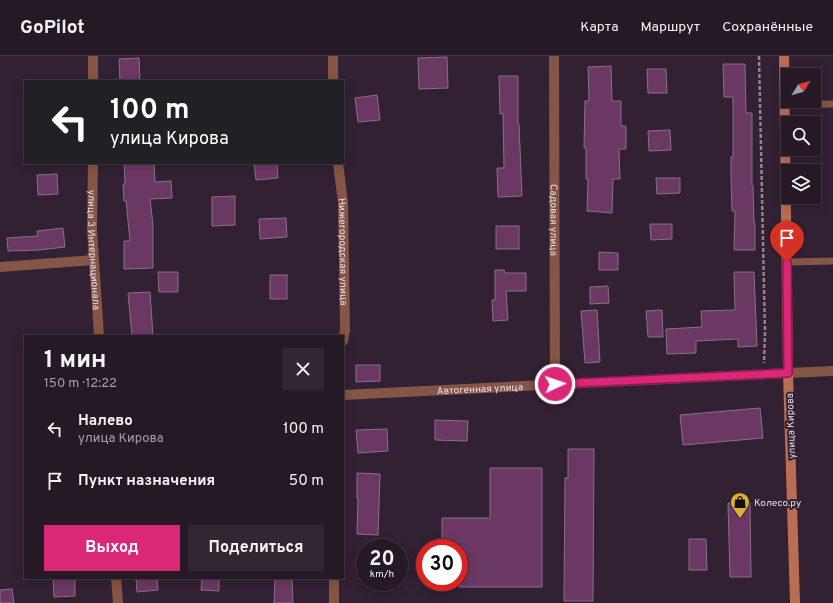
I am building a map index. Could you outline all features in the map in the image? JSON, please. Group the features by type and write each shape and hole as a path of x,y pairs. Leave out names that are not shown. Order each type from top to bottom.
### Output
{"main road":[{"name":"улица Кирова","path":"784,56 784,68"},
{"name":"улица Кирова","path":"785,108 788,373 795,603"}],"street":[{"path":"93,56 93,80"},
{"path":"333,56 333,80"},
{"name":"Садовая улица","path":"554,56 555,384"},
{"name":"улица 3 Интернационала","path":"93,164 92,230 99,335"},
{"name":"Нижегородская улица","path":"338,164 343,202 344,336"},
{"path":"0,267 94,260"},
{"name":"Автогенная улица","path":"344,395 833,371"},
{"path":"116,579 118,603"},
{"path":"334,579 334,603"}],"lane":[{"path":"821,104 833,104"},
{"path":"787,262 833,261"}],"path":[{"path":"759,56 765,333 764,374"}],"building":[{"path":"447,57 448,88 419,89 418,58"},
{"path":"139,58 140,80 120,80 119,59"},
{"path":"723,64 745,64 746,113 752,113 752,186 755,223 755,250 734,250 735,211 732,211 731,178 731,157 733,157 733,97 724,97"},
{"path":"611,66 612,101 621,101 621,126 626,126 626,149 619,149 620,179 613,179 612,213 587,211 588,179 586,179 586,148 584,148 585,101 589,101 588,67"},
{"path":"647,69 666,69 667,93 648,93"},
{"path":"499,76 518,76 518,124 522,196 498,197 497,168 504,168 503,113 500,114"},
{"path":"377,95 380,120 358,122 355,98"},
{"path":"670,130 671,150 649,151 648,131"},
{"path":"124,164 154,164 155,182 171,181 172,198 150,199 153,225 153,268 124,269 124,241 130,241 126,201 124,201 123,184 125,184"},
{"path":"254,164 277,164 278,178 256,180"},
{"path":"57,174 58,194 38,195 37,175"},
{"path":"656,178 680,178 680,193 657,194"},
{"path":"235,196 235,225 212,226 212,197"},
{"path":"286,218 287,237 260,239 259,219"},
{"path":"650,224 672,224 672,239 651,240"},
{"path":"496,226 519,226 519,249 496,249"},
{"path":"63,228 65,247 8,251 7,238 38,236 37,231"},
{"path":"599,252 618,253 618,270 599,270"},
{"path":"495,270 504,270 505,273 526,273 526,291 506,291 508,320 493,321 492,300 495,300"},
{"path":"158,272 178,272 178,292 159,292"},
{"path":"734,272 754,272 757,346 738,347 738,339 696,341 696,353 667,354 666,329 702,327 701,311 735,310"},
{"path":"270,275 287,275 287,299 270,299"},
{"path":"608,286 609,303 590,304 590,287"},
{"path":"150,292 153,335 132,335 128,293"},
{"path":"597,310 600,362 585,363 581,311"},
{"path":"662,310 663,337 648,337 646,311"},
{"path":"356,365 380,365 380,381 356,382"},
{"path":"760,408 763,438 683,445 680,415"},
{"path":"435,420 468,421 467,441 435,440"},
{"path":"387,429 388,451 358,453 356,430"},
{"path":"568,449 594,449 593,601 564,601 565,478 568,478"},
{"path":"490,468 542,468 542,587 468,587 468,539 442,539 442,518 490,518"},
{"path":"357,473 380,474 378,535 357,534"},
{"path":"728,503 750,503 751,577 730,577"},
{"path":"689,539 706,539 707,570 689,570"},
{"path":"53,579 75,579 75,596 54,597"},
{"path":"136,579 157,579 158,590 137,592"},
{"path":"202,579 219,579 219,591 201,590"},
{"path":"275,579 292,579 293,603 274,603"},
{"path":"12,589 14,603 0,603 0,590"}],"place":[{"name":"Колесо.ру","path":"740,519"}],"route":[{"path":"555,384 788,373 787,262"}]}
